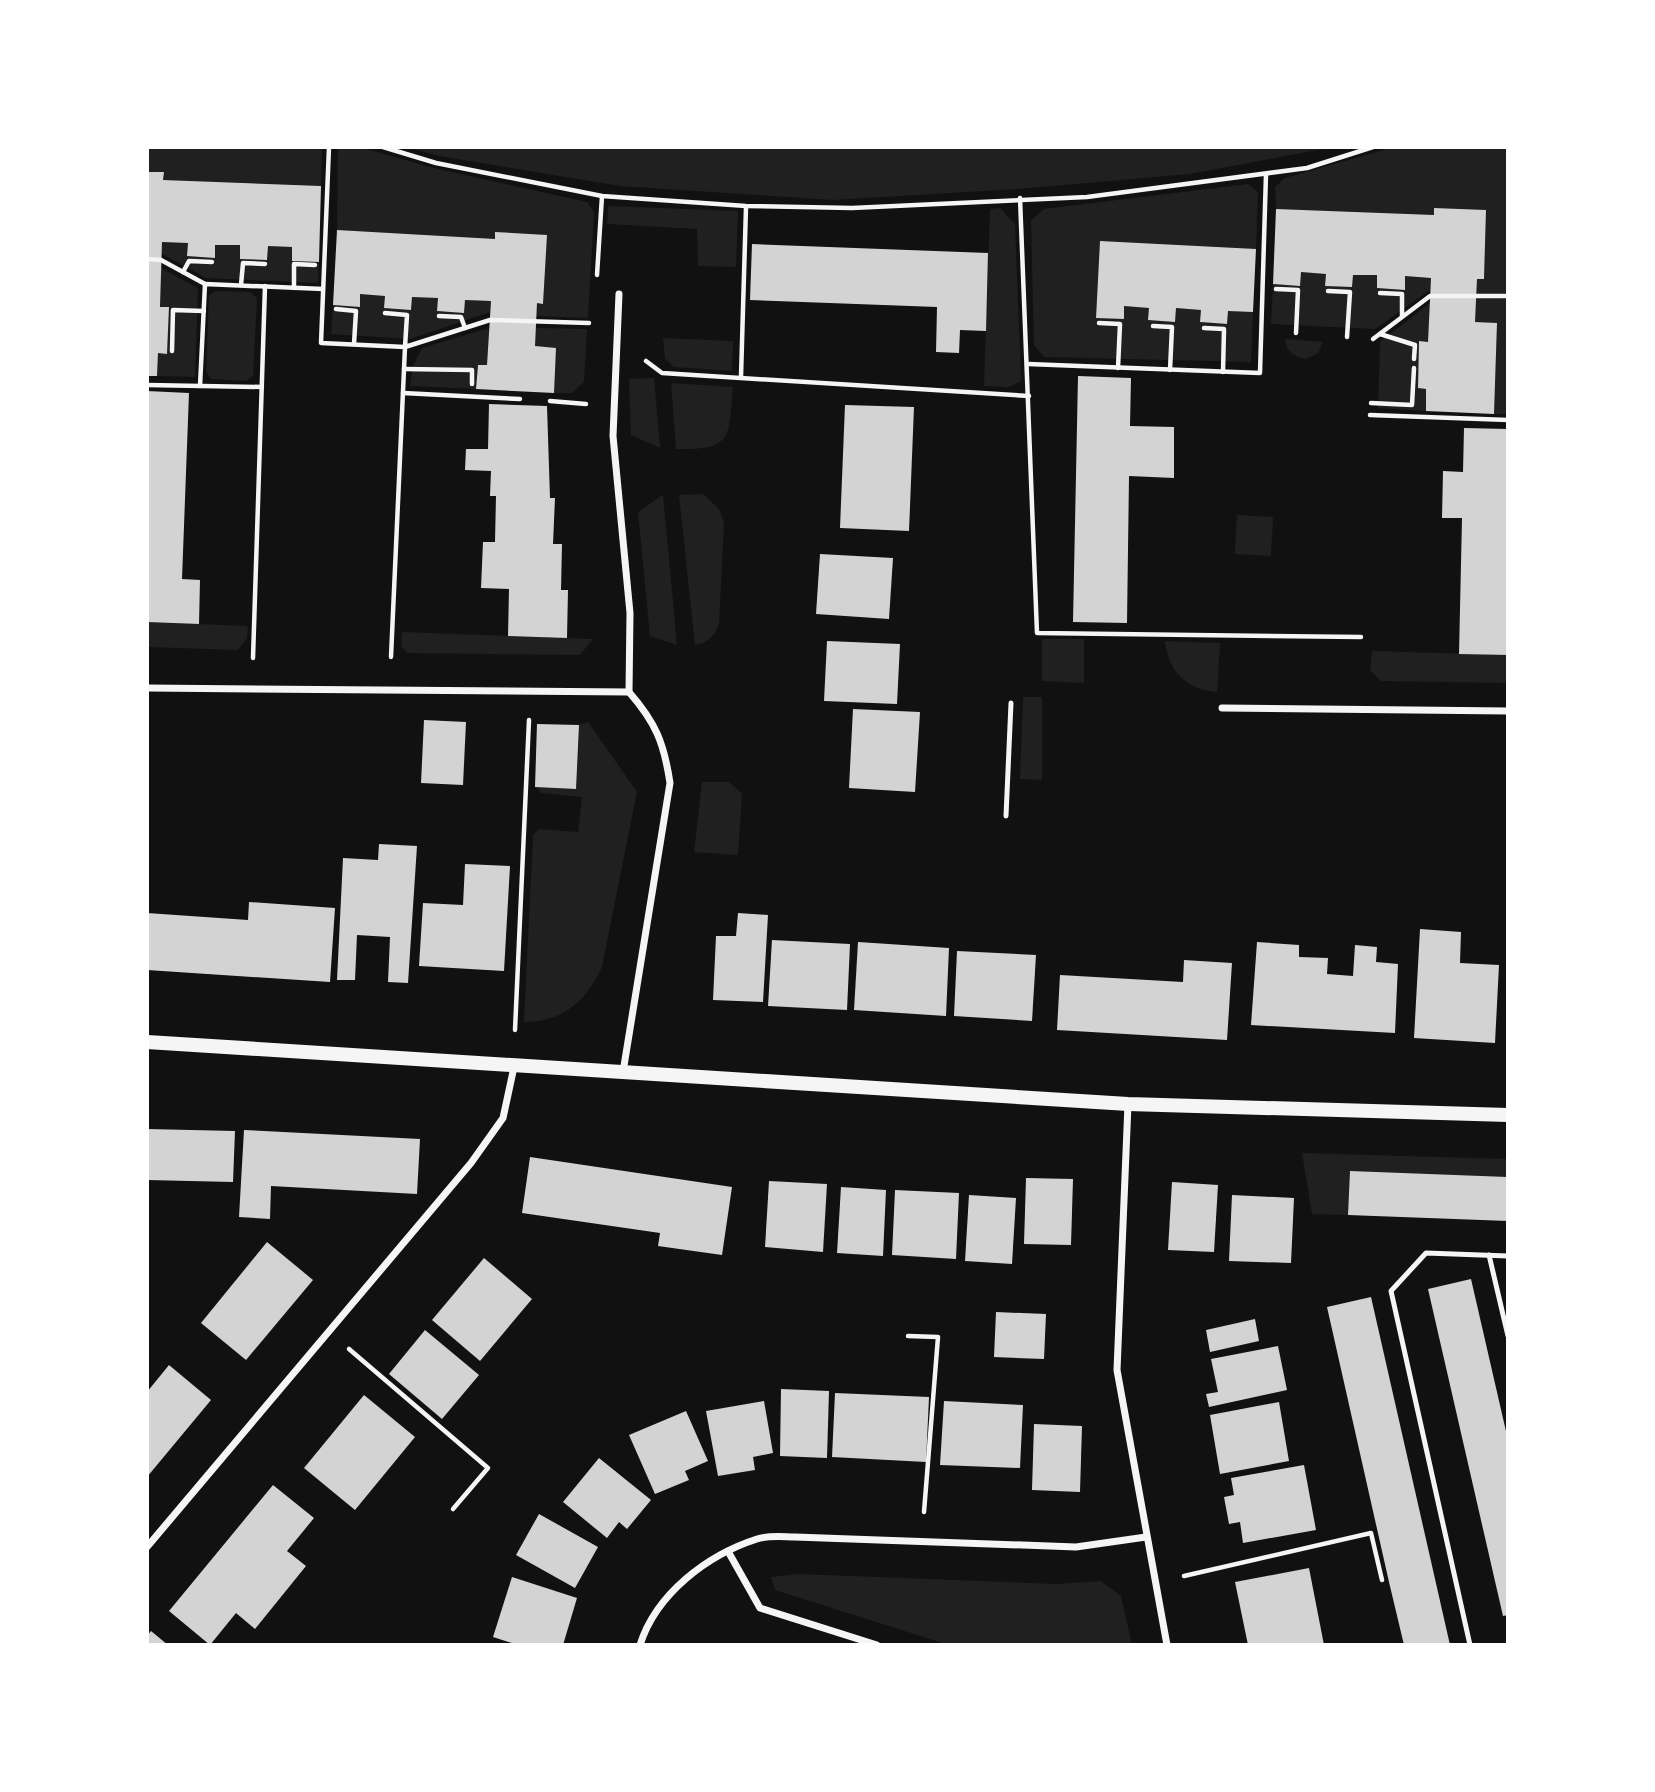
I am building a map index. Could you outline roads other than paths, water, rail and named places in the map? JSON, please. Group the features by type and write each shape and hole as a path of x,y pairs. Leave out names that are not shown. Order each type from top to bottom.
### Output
{"main road":[{"path":"147,1042 513,1068 1128,1104 1508,1115"}],"street":[{"path":"619,294 613,436 630,613 629,692 648,714 663,743 670,783 622,1073"},
{"path":"147,688 629,692"},
{"path":"1222,708 1508,711"},
{"path":"147,1547 471,1163 503,1118 513,1068"},
{"path":"1128,1104 1117,1370 1167,1645"},
{"path":"640,1645 659,1608 685,1578 759,1538 795,1536 1076,1547 1146,1537"},
{"path":"729,1553 760,1608 877,1645"}],"lane":[{"path":"1006,816 1011,703"},
{"path":"1470,1645 1391,1291 1426,1254 1508,1256"},
{"path":"1489,1255 1508,1336"}]}
